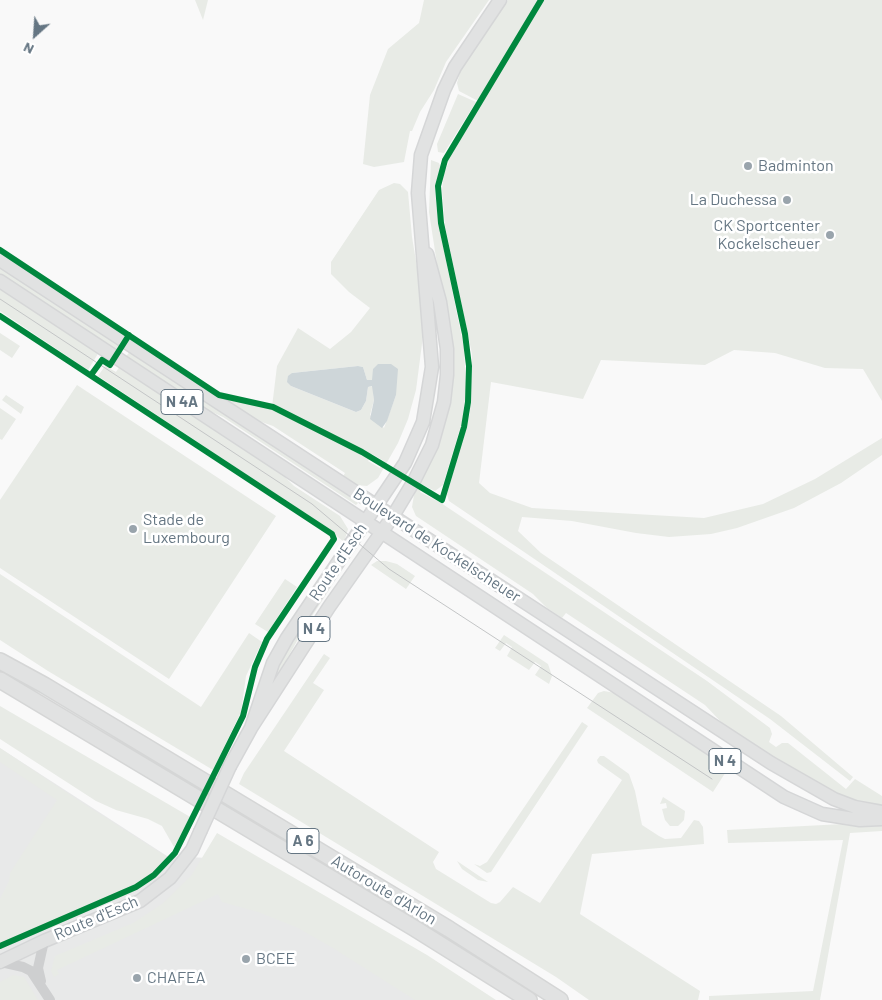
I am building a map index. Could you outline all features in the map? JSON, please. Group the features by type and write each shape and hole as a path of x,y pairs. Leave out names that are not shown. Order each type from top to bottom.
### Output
{"highway":[{"path":"0,653 44,685"},
{"name":"Autoroute d'Arlon","path":"0,661 44,685 449,929 560,1000"},
{"name":"Autoroute d'Arlon","path":"0,680 414,928 529,1000"}],"main road":[{"path":"422,235 418,177 423,145 455,67 500,0"},
{"name":"Route d'Esch","path":"251,728 273,663 405,463 423,422 432,367 422,235"},
{"name":"Route d'Esch","path":"0,962 44,941 140,901 158,889 181,865 200,832 230,766 251,728 349,576 393,516 414,481 432,445 444,402 447,375 447,349 440,302 422,235"},
{"name":"Boulevard de Kockelscheuer","path":"0,260 771,763 834,799 855,807 882,812"},
{"name":"Boulevard de Kockelscheuer","path":"0,281 784,797 804,807 832,816 860,820 882,819"}],"street":[{"path":"44,941 38,968 43,986 50,1000"},
{"path":"0,962 23,967 31,971 43,986"}],"shaded area":[{"path":"195,0 208,0 203,20"},
{"path":"424,0 489,0 446,62 434,90 420,112 412,131 410,131 404,162 374,167 363,164 370,95 388,49 419,23"},
{"path":"508,0 882,0 882,401 863,369 825,368 775,353 734,350 705,365 601,360 583,399 491,382 479,483 490,493 532,508 704,518 763,504 815,479 882,438 882,455 841,483 794,508 737,528 711,534 669,537 572,521 522,517 518,531 541,553 781,716 853,777 850,781 770,719 449,501 447,494 470,413 472,354 445,226 442,190 444,173 449,162 445,160 480,102 459,91 457,83 461,69"},
{"path":"458,94 476,102 444,153 438,152 437,144"},
{"path":"431,160 439,163 440,166 435,191 438,221 464,348 466,390 462,422 443,485 435,491 423,485 420,492 441,503 707,681 770,728 772,734 769,742 776,747 782,743 788,743 846,789 855,779 882,796 882,808 870,807 813,783 723,724 705,705 566,613 562,618 547,608 533,594 416,516 412,507 414,495 440,439 446,323 429,212"},
{"path":"394,183 400,184 408,192 412,237 424,309 423,336 416,390 408,419 398,443 378,478 367,486 356,485 342,478 345,473 273,426 256,420 219,398 219,395 272,407 277,366 298,328 330,349 351,332 370,308 349,292 331,274 331,262 379,190","holes":["363,367 367,380 372,380 396,395 384,428 370,415 374,400 373,386 368,387 366,401 361,410 356,412 291,386 292,373","372,454 384,461 380,468 368,461"]},
{"path":"0,265 120,344 115,351 0,275"},
{"path":"0,287 99,352 88,370 0,311"},
{"path":"0,333 20,346 12,358 0,350"},
{"path":"130,351 358,503 356,505 223,417 201,407 125,358"},
{"path":"378,364 391,364 398,369 396,395 387,421 382,428 370,419 374,400 372,386 368,387 366,401 361,410 356,412 291,386 287,382 288,376 292,373 358,366 363,367 367,380 372,380 373,369"},
{"path":"105,366 116,372 120,366 277,469 294,486 340,516 348,529 344,542 326,527 98,376"},
{"name":"Stade de Luxembourg","path":"77,385 276,516 169,679 0,568 0,500"},
{"path":"6,395 24,407 21,414 2,400"},
{"path":"0,408 16,419 2,440 0,439"},
{"path":"377,561 397,564 415,576 406,589 371,565"},
{"path":"340,568 342,570 303,630 276,679 273,678 282,658"},
{"path":"0,574 201,707 249,633 262,642 246,676 241,712 213,770 0,640"},
{"path":"285,579 297,587 268,632 255,624"},
{"path":"504,635 548,664 552,676 549,684 535,675 541,666 535,662 529,670 507,656 512,647 506,643 500,651 495,648"},
{"path":"324,654 330,658 313,683 324,690 284,751 439,852 433,862 436,869 491,903 496,904 500,902 513,887 540,903 622,780 598,763 597,760 600,756 604,756 629,774 635,791 642,825 665,839 681,838 694,820 699,821 703,827 704,844 592,854 580,914 700,991 698,1000 589,1000 556,977 239,784 244,773"},
{"path":"604,691 615,693 729,767 713,792 587,708 598,693"},
{"path":"0,706 192,818 174,847 162,826 148,819 116,810 96,801 0,739"},
{"path":"582,722 588,726 491,872 487,873 474,864 480,866 487,862"},
{"path":"0,748 167,856 208,858 467,1000 0,1000"},
{"path":"0,748 167,857 152,873 135,884 0,944 0,899 9,881 10,873 57,800 0,762"},
{"path":"663,797 685,811 684,820 678,826 670,826 665,820 662,809 667,808 666,803 660,804"},
{"path":"882,822 882,831 850,833 820,1000 709,1000 709,996 813,991 843,840 728,843 727,830"},
{"path":"217,833 427,955 496,1000 415,1000 298,928 258,912 222,902 218,894 57,970 59,974 54,977 51,971 55,956 133,923 162,904 191,876"},
{"path":"457,861 488,882 478,880 462,869"},
{"path":"13,975 24,977 38,1000 0,1000 0,982"}],"tram line":[{"path":"0,299 312,504 389,569 712,779"}],"cycle path":[{"path":"0,250 219,395 273,407 362,452 442,500 464,427 468,402 469,366 465,334 441,223 438,186 445,160 541,0"},
{"path":"0,316 332,534 334,539 267,639 255,667 243,716 175,853 154,875 136,887 0,946"},
{"path":"91,375 102,360 110,365 129,335"}],"place":[{"name":"Badminton","path":"748,166"},
{"name":"La Duchessa","path":"787,200"},
{"name":"CK Sportcenter Kockelscheuer","path":"830,235"},
{"name":"Stade de Luxembourg","path":"133,529"},
{"name":"BCEE","path":"246,959"},
{"name":"CHAFEA","path":"137,978"}]}
